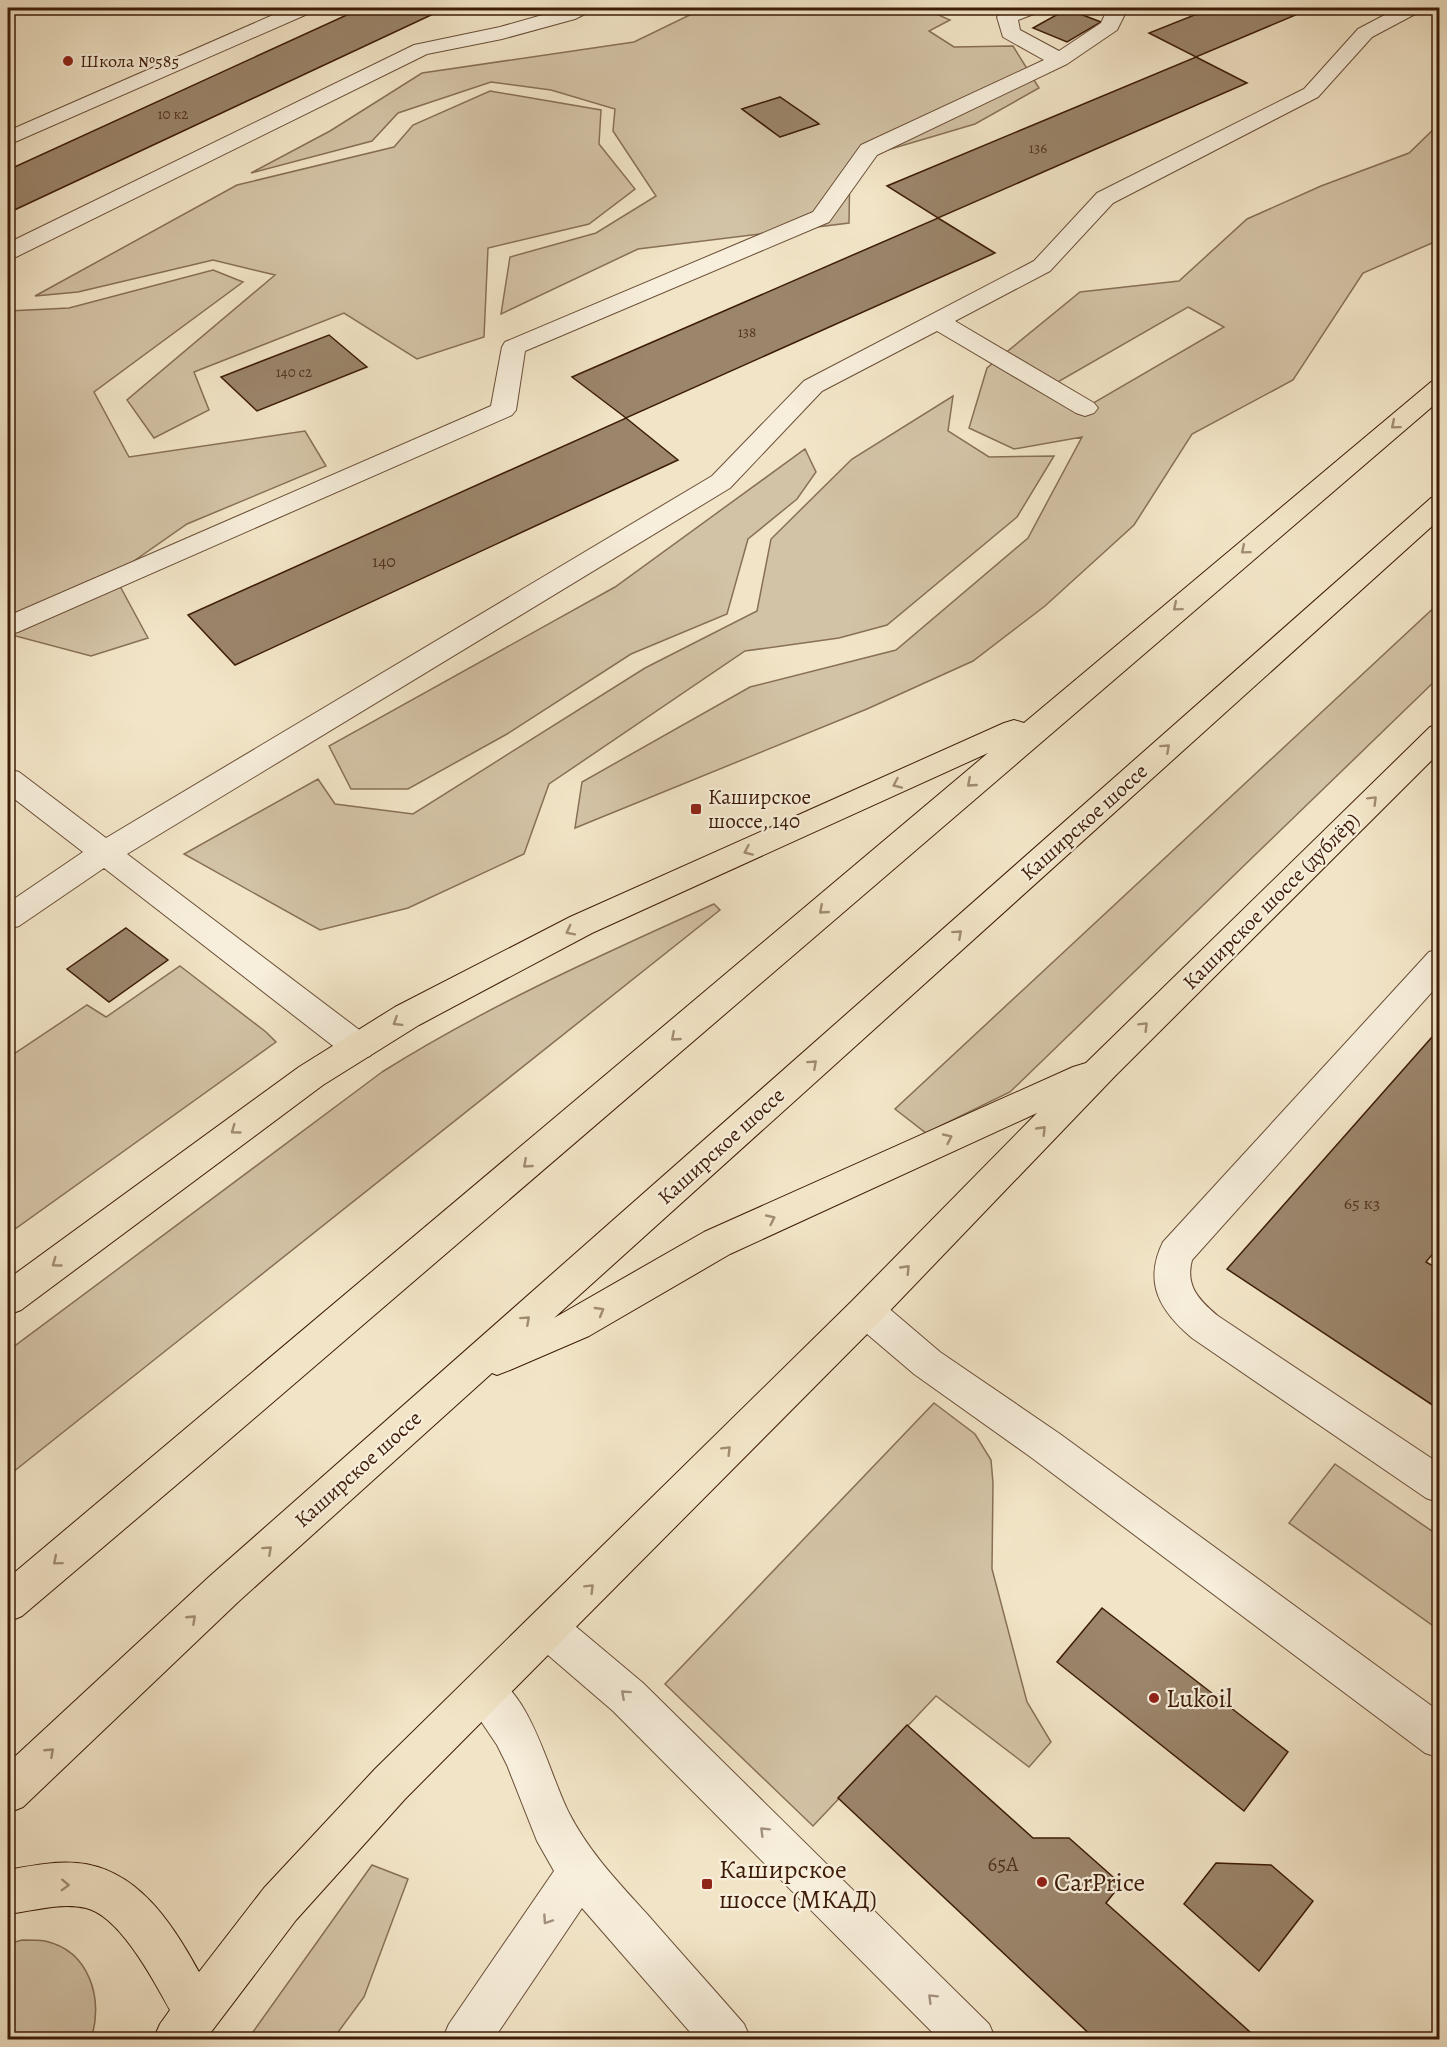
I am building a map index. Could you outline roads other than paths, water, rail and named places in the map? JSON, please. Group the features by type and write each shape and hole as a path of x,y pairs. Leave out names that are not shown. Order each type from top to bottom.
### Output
{"main road":[{"path":"8,1603 404,1270 1063,704 1440,387"},
{"name":"Каширское шоссе","path":"8,1792 224,1589 1440,504"},
{"path":"8,1299 310,1076 407,1016 581,925 997,740 1063,704"},
{"name":"Каширское шоссе (дублёр)","path":"186,2026 279,1904 337,1840 866,1311 1103,1067 1440,734"},
{"path":"470,1371 576,1325 717,1244 1103,1067"},
{"path":"8,1892 59,1884 88,1886 114,1899 136,1916 168,1963 186,2026"}],"lane":[{"path":"8,139 305,8"},
{"path":"8,252 421,49 502,33 568,15 582,8"},
{"path":"1032,8 1007,17 1010,33 1060,60"},
{"path":"8,626 502,410 514,347 821,217 869,150 1060,60 1110,26 1118,8"},
{"path":"8,918 104,853 721,483 813,386 1042,266 1105,198 1311,93 1365,33 1412,8"},
{"path":"938,321 1085,408"},
{"path":"8,779 358,1047"},
{"path":"1440,961 1176,1253 1172,1266 1172,1286 1177,1299 1187,1312 1205,1327 1440,1486"},
{"path":"866,1311 927,1364 1046,1446 1440,1738"},
{"path":"548,1629 628,1697 973,2040"},
{"path":"486,1691 521,1747 552,1826 580,1872 728,2040"},
{"path":"465,2040 580,1872"}],"place":[{"name":"Школа №585","path":"68,61"},
{"name":"Каширское шоссе, 140","path":"696,809"},
{"name":"Lukoil","path":"1154,1698"},
{"name":"CarPrice","path":"1042,1882"},
{"name":"Каширское шоссе (МКАД)","path":"707,1884"}]}
